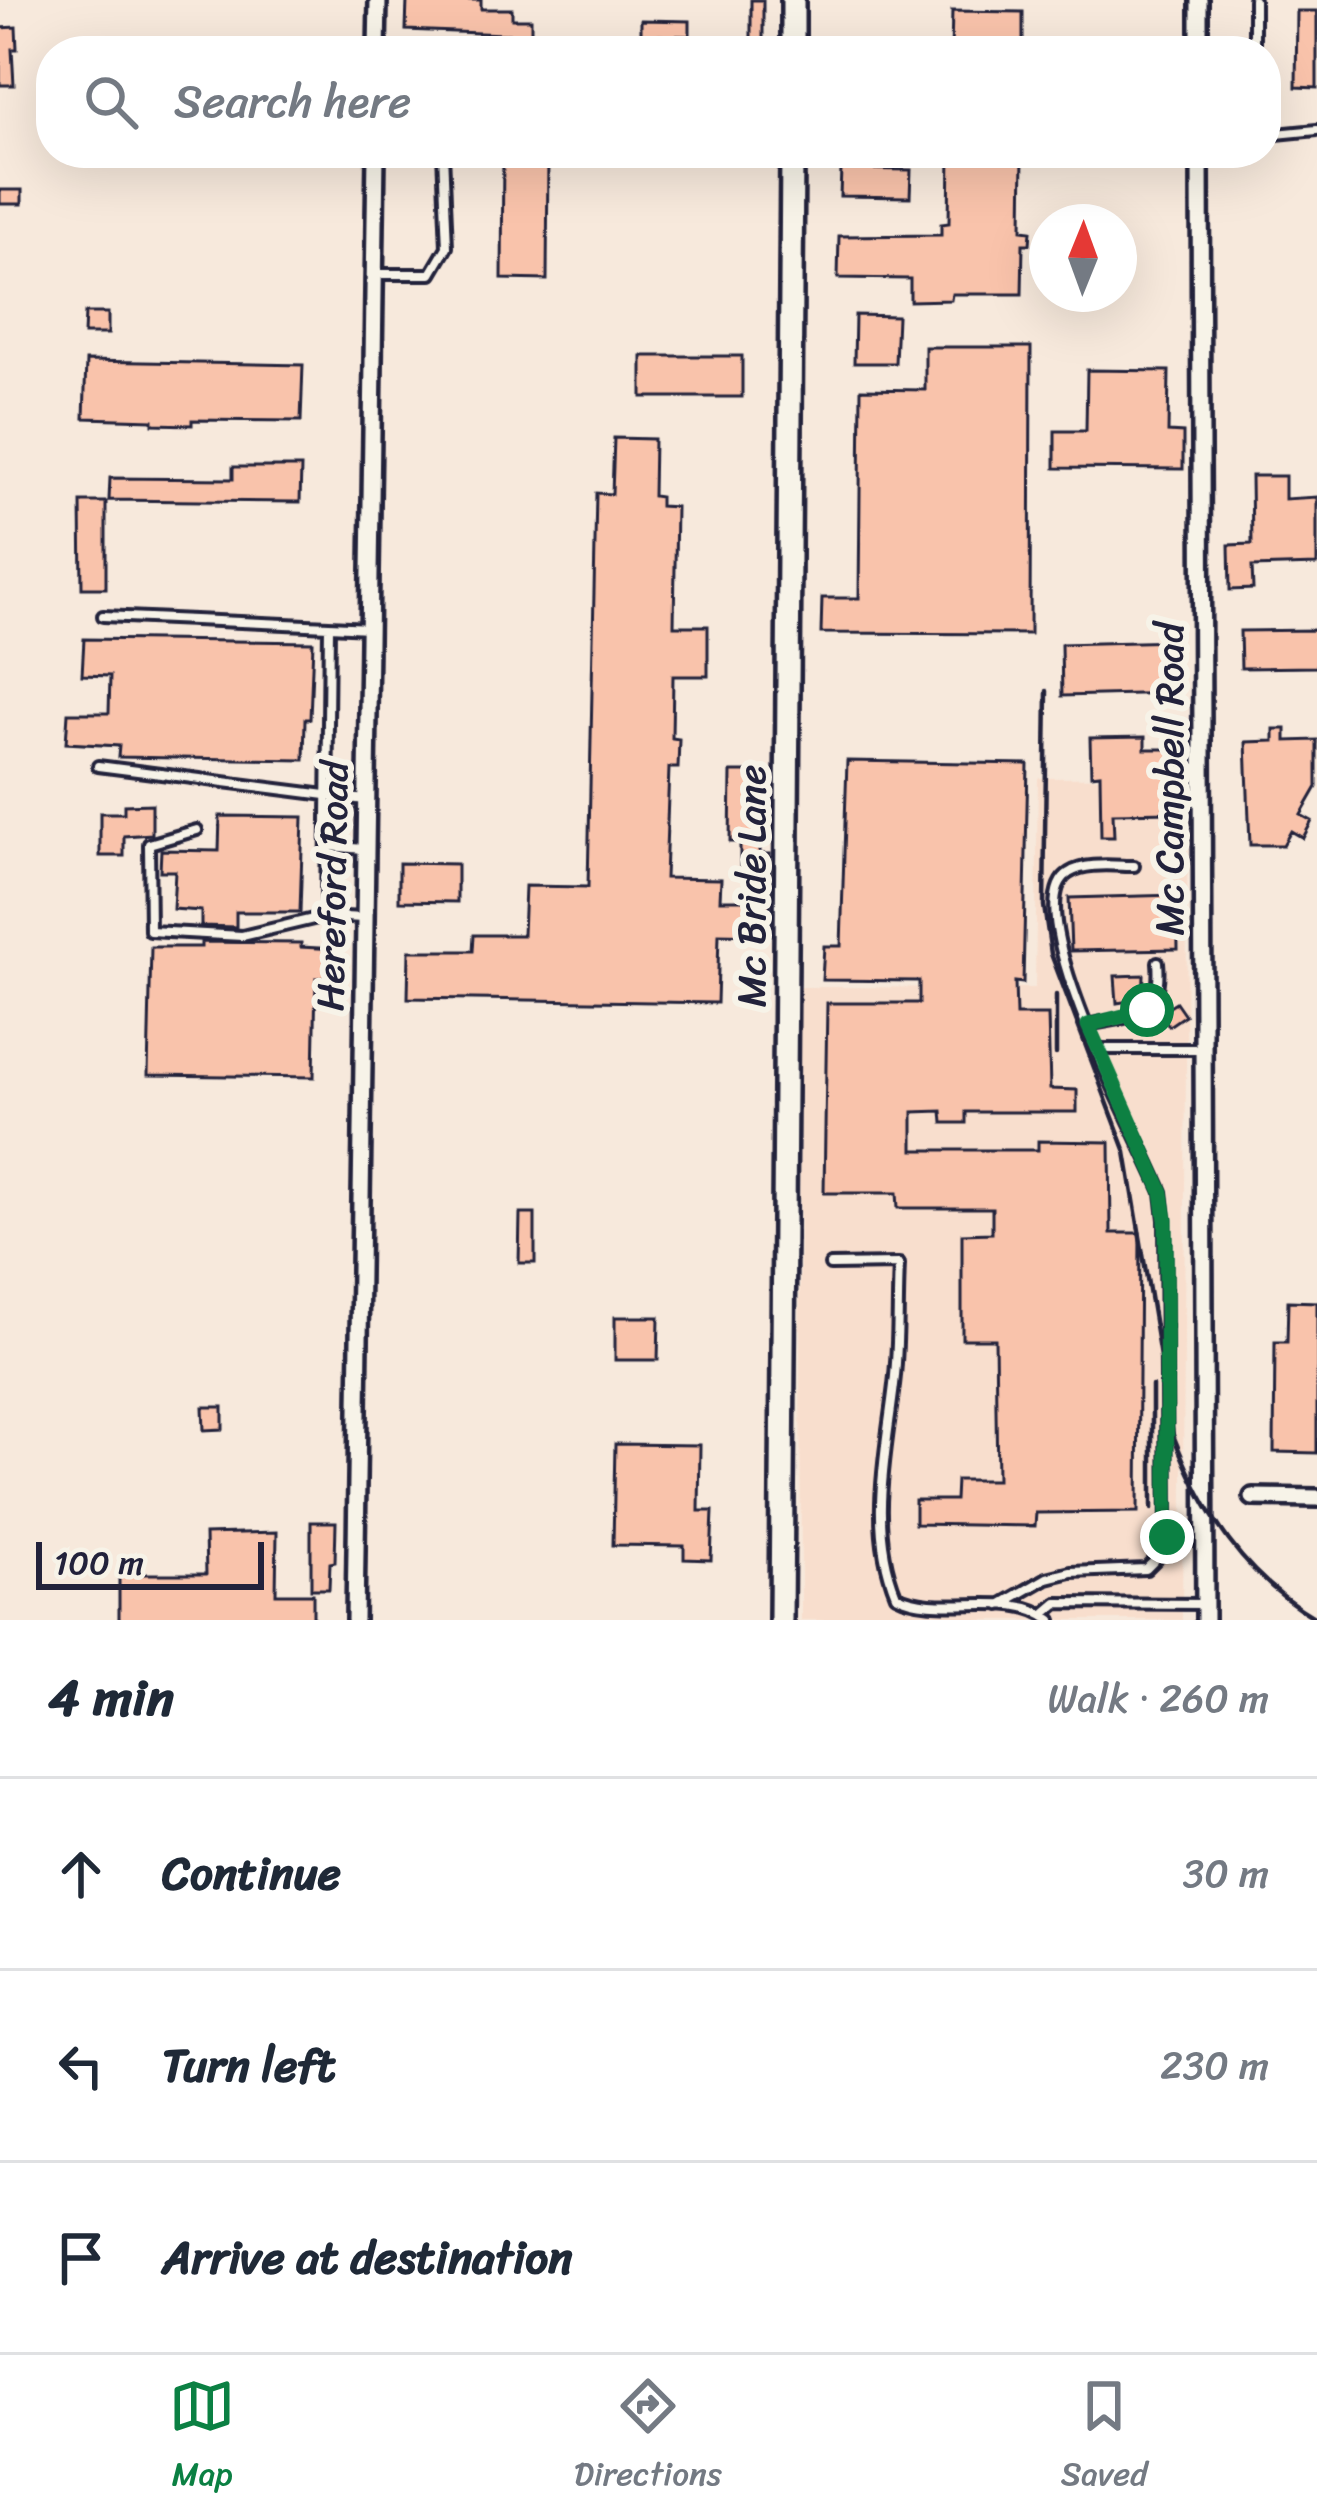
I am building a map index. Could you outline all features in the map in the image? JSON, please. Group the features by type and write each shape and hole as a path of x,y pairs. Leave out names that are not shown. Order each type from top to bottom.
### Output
{"street":[{"path":"377,36 378,0"},
{"path":"793,0 793,36"},
{"path":"1199,0 1199,36"},
{"name":"Hereford Road","path":"355,1620 376,168"},
{"name":"Mc Bride Lane","path":"782,1620 792,168"},
{"name":"Mc Campbell Road","path":"1200,168 1205,1612"},
{"path":"1253,1497 1317,1498"}],"lane":[{"path":"1254,0 1254,36"},
{"path":"1281,134 1317,130"},
{"path":"374,274 431,274 447,247 443,168"},
{"path":"103,616 369,628"},
{"path":"326,916 329,626"},
{"path":"98,766 367,800"},
{"path":"197,830 148,844 150,931 242,936 326,916 365,918"},
{"path":"327,846 366,849"},
{"path":"1000,1605 1047,1578 1072,1572 1146,1569 1162,1553 1167,1537 1162,1192 1068,979 1059,939 1057,887 1068,873 1088,867 1134,866"},
{"path":"1088,1025 1147,1010 1156,1000 1157,962"},
{"path":"1098,1049 1203,1049"},
{"path":"830,1265 899,1264 895,1382 881,1468 883,1546 896,1595 911,1603 1000,1605 1047,1617 1057,1603 1205,1612"}],"shaded area":[{"path":"1188,777 1182,1620 801,1620 799,987 1035,988 1038,778"}],"building":[{"path":"407,0 481,0 481,9 512,9 512,19 531,19 531,35 406,30"},
{"path":"751,0 763,0 763,36 751,36"},
{"path":"952,11 1023,12 1023,36 951,36"},
{"path":"1297,11 1317,11 1317,88 1296,87"},
{"path":"641,20 690,21 690,36 641,35"},
{"path":"16,27 14,85 0,85 0,28"},
{"path":"503,168 548,168 547,280 502,279"},
{"path":"950,168 1023,168 1022,230 1029,231 1029,244 1023,244 1022,294 952,294 951,300 910,301 910,279 838,278 839,236 941,235 941,224 949,223"},
{"path":"841,169 911,170 910,197 840,196"},
{"path":"0,190 22,190 22,204 0,204"},
{"path":"85,313 108,313 108,334 84,334"},
{"path":"855,315 897,316 895,363 854,363"},
{"path":"925,347 1031,347 1030,634 821,633 822,598 859,598 861,389 925,390"},
{"path":"642,356 742,356 742,397 642,397"},
{"path":"86,361 303,365 301,421 192,420 192,425 84,418"},
{"path":"1087,370 1169,371 1168,432 1183,433 1183,469 1055,468 1055,431 1086,431"},
{"path":"614,438 654,439 653,496 660,497 660,506 676,507 674,626 708,626 708,676 673,676 672,738 679,739 678,768 669,768 665,878 721,879 720,900 750,900 750,865 740,865 740,842 730,842 731,772 760,772 760,854 770,854 770,935 719,934 717,1003 408,998 409,951 473,951 474,935 523,935 525,886 588,887 596,493 612,494"},
{"path":"233,467 301,467 300,502 109,500 110,478 233,479"},
{"path":"1251,476 1285,476 1285,499 1317,497 1317,565 1252,567 1253,589 1230,590 1229,545 1252,544"},
{"path":"81,502 106,502 106,588 82,588"},
{"path":"1317,630 1317,667 1241,668 1240,631"},
{"path":"84,639 313,642 304,760 118,757 119,746 66,743 68,713 109,713 110,676 82,675"},
{"path":"1176,641 1177,693 1062,696 1061,644"},
{"path":"1274,729 1286,729 1286,741 1317,740 1317,787 1301,815 1312,821 1303,838 1291,831 1283,845 1250,845 1246,742 1274,741"},
{"path":"1145,737 1145,749 1178,749 1174,812 1113,813 1114,837 1101,837 1100,774 1091,775 1090,738"},
{"path":"847,761 1028,764 1023,983 1015,982 1016,1015 1048,1015 1050,1089 1077,1090 1077,1112 966,1112 966,1123 943,1123 942,1111 913,1112 913,1150 1038,1150 1038,1141 1110,1142 1111,1233 1140,1233 1138,1512 1036,1513 1035,1526 915,1524 915,1500 955,1500 956,1480 997,1480 995,1339 962,1339 962,1234 992,1233 992,1208 898,1208 897,1193 824,1193 827,1003 919,1003 919,981 822,980 824,946 841,946"},
{"path":"152,804 152,834 124,836 124,856 100,856 100,813 124,813 124,805"},
{"path":"220,816 303,817 300,912 236,912 236,927 201,926 201,911 173,909 175,871 160,871 161,850 219,851"},
{"path":"399,863 457,864 457,902 399,901"},
{"path":"1177,895 1178,949 1071,951 1069,898"},
{"path":"201,942 301,943 301,947 336,949 334,978 316,978 314,1077 148,1075 151,947 201,947"},
{"path":"1144,975 1143,999 1117,1003 1115,976"},
{"path":"1176,1002 1185,1015 1169,1026 1160,1012"},
{"path":"520,1214 535,1214 535,1263 519,1263"},
{"path":"1288,1301 1317,1302 1317,1453 1274,1452 1275,1342 1287,1342"},
{"path":"615,1317 659,1317 658,1360 615,1360"},
{"path":"203,1407 223,1407 223,1429 204,1430"},
{"path":"615,1444 700,1445 699,1511 713,1511 711,1560 684,1559 684,1546 613,1545"},
{"path":"311,1522 336,1522 329,1589 311,1589"},
{"path":"277,1532 276,1594 313,1594 313,1620 119,1620 119,1574 206,1574 205,1534"}],"railway":[{"path":"1047,691 1044,906 1051,954 1126,1152 1173,1435 1198,1491 1229,1540 1268,1583 1317,1619"},
{"path":"1056,995 1056,1054"},
{"path":"1152,1386 1152,1509"}],"route":[{"path":"1147,1010 1088,1025 1162,1192 1167,1537"}]}
